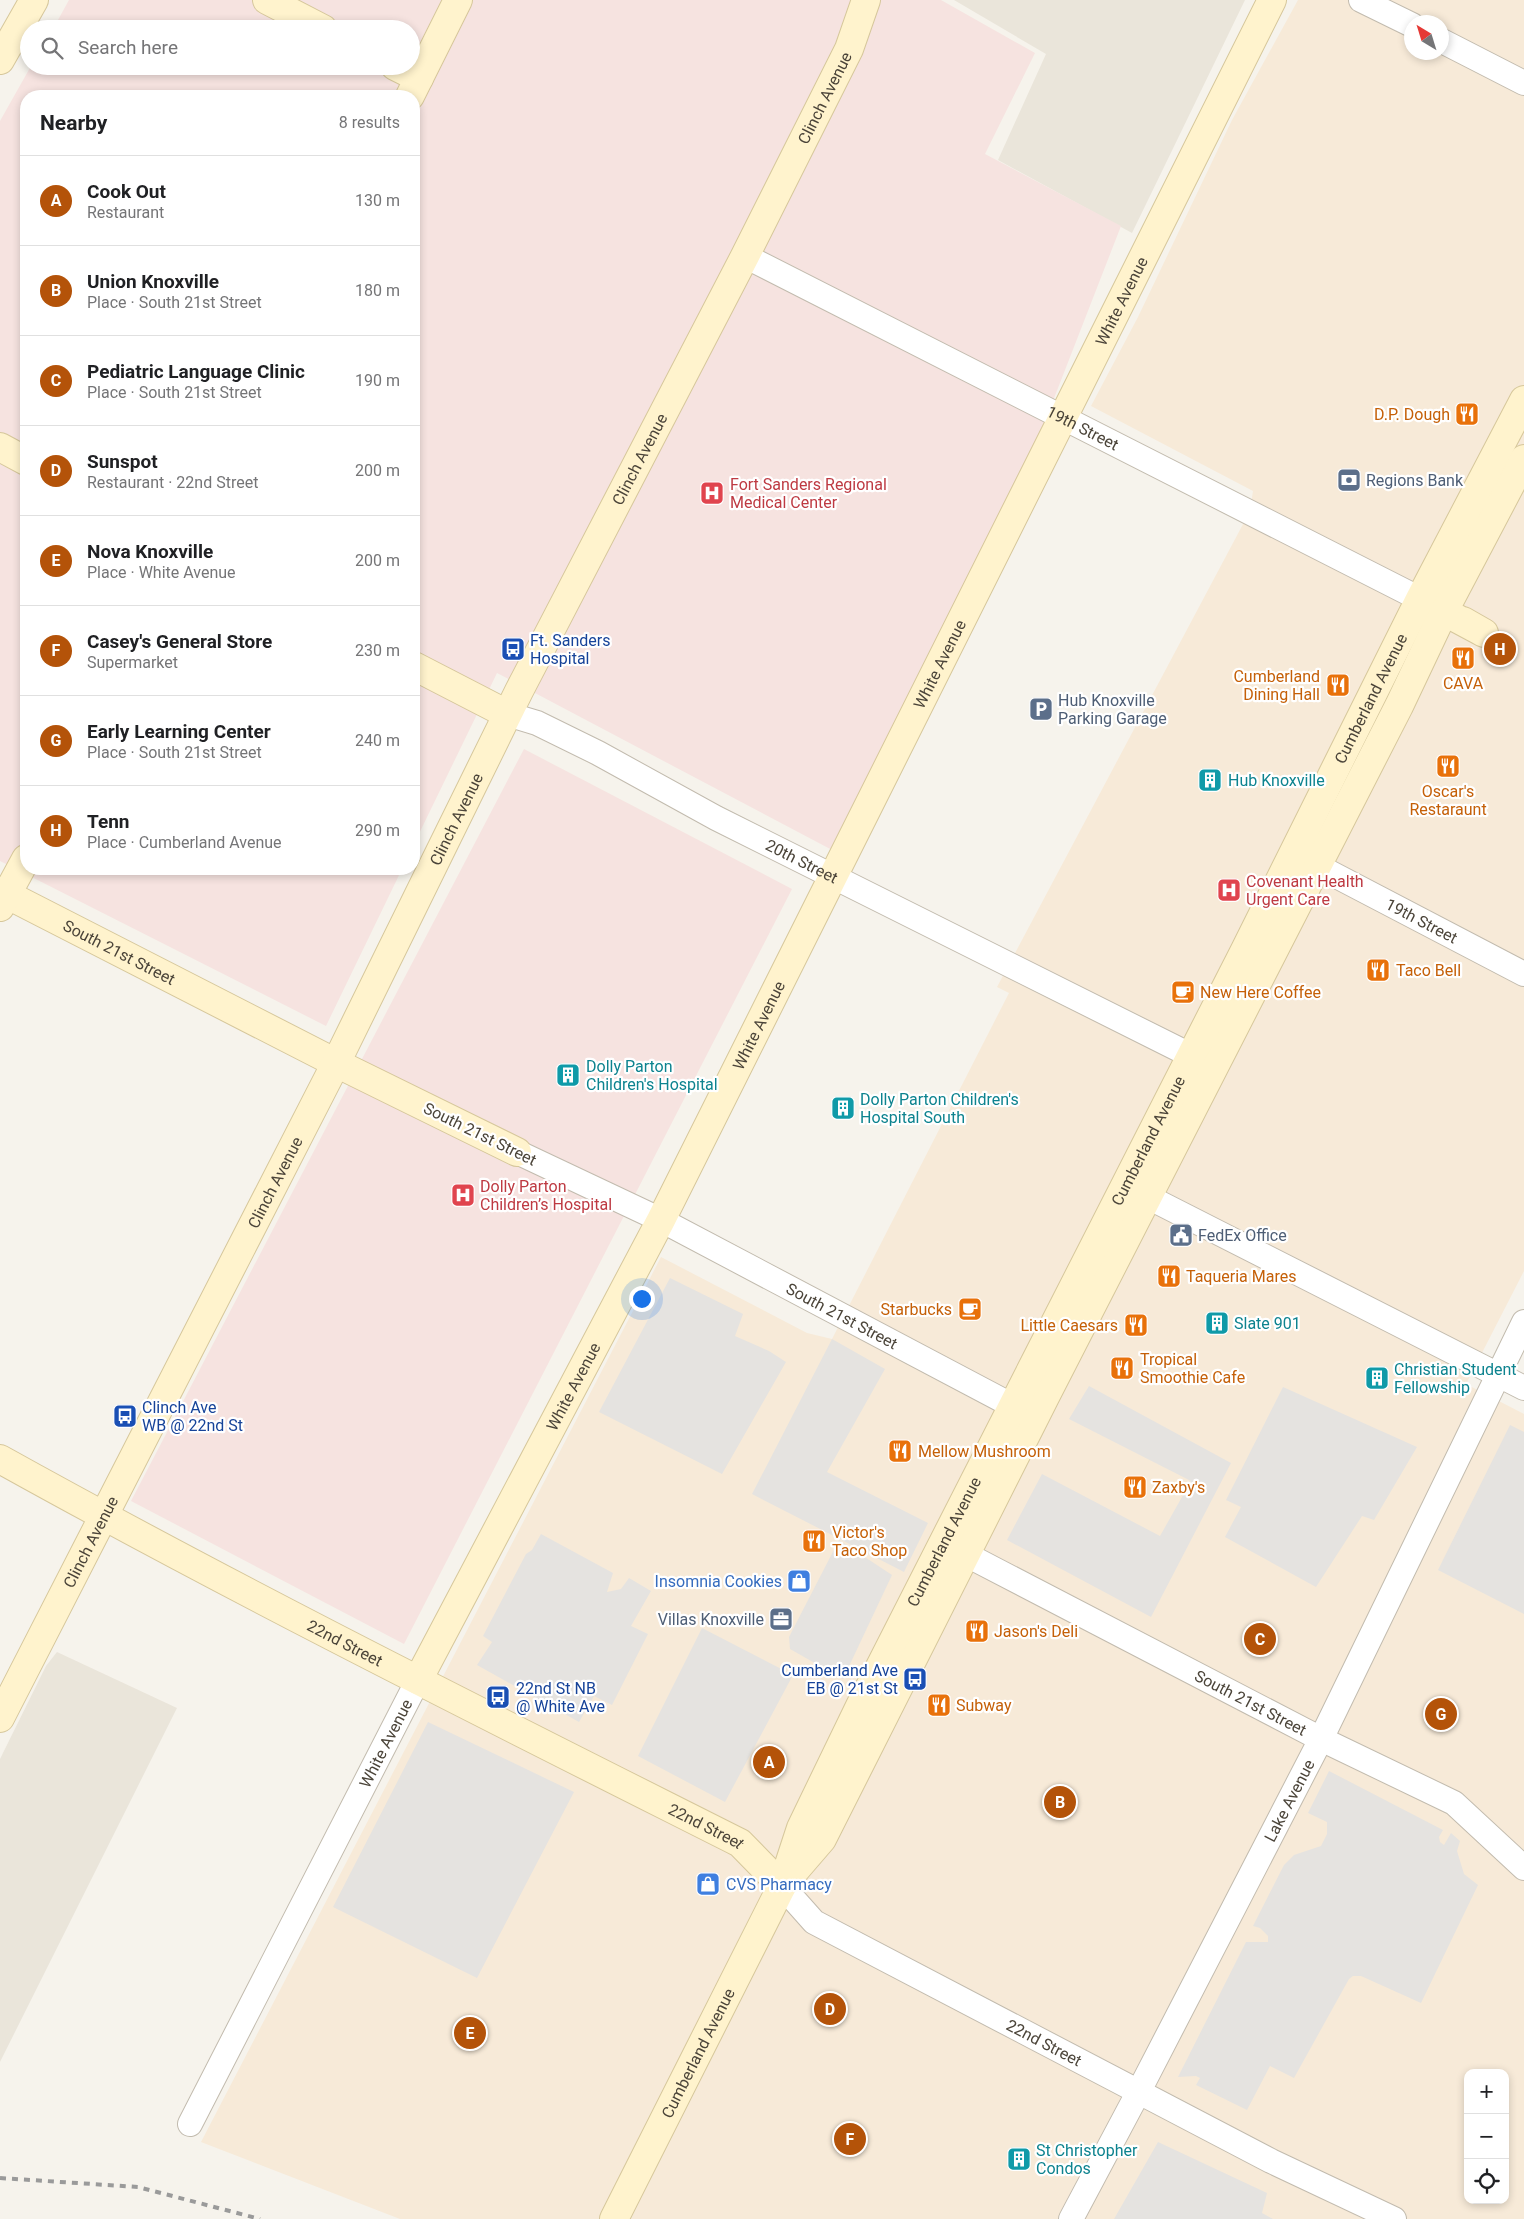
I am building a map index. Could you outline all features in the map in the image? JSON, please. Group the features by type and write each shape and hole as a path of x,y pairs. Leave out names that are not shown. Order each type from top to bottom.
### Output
{"street":[{"path":"23,20 34,0"},
{"path":"267,0 306,20"},
{"path":"420,61 458,0"},
{"name":"Clinch Avenue","path":"0,1718 336,1063 507,714 849,49 866,0"},
{"name":"White Avenue","path":"190,2124 418,1680 661,1220 1272,0"},
{"path":"1361,0 1404,22"},
{"path":"0,60 20,25"},
{"path":"1449,45 1524,83"},
{"name":"19th Street","path":"744,256 1420,599"},
{"name":"Cumberland Avenue","path":"614,2219 782,1886 801,1828 938,1552 1024,1411 1148,1197 1202,1062 1293,854 1420,599 1524,400"},
{"path":"0,447 20,458"},
{"name":"Cumberland Avenue","path":"782,1886 822,1839 965,1554 1024,1411 1202,1062 1317,866 1399,706 1444,612 1524,459"},
{"path":"1420,599 1484,633"},
{"name":"20th Street","path":"420,669 507,714 537,723 598,753 716,818 1202,1062"},
{"name":"19th Street","path":"1293,854 1524,974"},
{"path":"2,898 20,869"},
{"name":"South 21st Street","path":"2,898 517,1152 661,1220 1024,1411"},
{"path":"1148,1197 1524,1388"},
{"name":"Lake Avenue","path":"1071,2219 1140,2091 1321,1739 1524,1322"},
{"name":"22nd Street","path":"0,1458 104,1517 418,1680 740,1843 814,1922 1271,2161 1394,2219"},
{"name":"South 21st Street","path":"965,1554 1321,1739 1454,1803 1524,1868"}],"shaded area":[{"name":"Fort Sanders Regional Medical Center","path":"69,0 941,0 1035,53 985,154 1121,226 1037,442 834,851 497,673 420,832 420,90 20,90 20,871 0,861 0,121 26,75 420,75 420,20 58,20"},
{"path":"954,0 1245,0 1132,233 998,160 1046,54"},
{"path":"1298,0 1524,0 1524,1271 1466,1384 1524,1414 1524,2219 400,2219 201,2142 661,1257 807,1333 832,1339 1009,993 997,987 1250,511 1253,491 1091,406 1138,317 1232,120"},
{"name":"Dolly Parton Children’s Hospital","path":"524,749 792,889 404,1644 131,1501"},
{"name":"Fort Sanders Regional Medical Center","path":"28,875 399,875 326,1026"},
{"path":"670,1278 743,1314 735,1336 769,1351 786,1362 722,1474 599,1412"},
{"path":"832,1339 885,1369 827,1472 928,1523 904,1572 752,1494"},
{"path":"1089,1386 1231,1463 1151,1617 1007,1540 1042,1474 1160,1536 1191,1481 1069,1419"},
{"path":"1283,1387 1417,1447 1374,1520 1362,1516 1316,1587 1225,1537 1241,1507 1226,1500"},
{"path":"1510,1425 1524,1432 1524,1614 1438,1570"},
{"path":"541,1534 613,1573 607,1592 621,1589 629,1578 651,1591 631,1626 648,1634 612,1705 594,1696 579,1722 477,1665 492,1642 483,1636 526,1554 532,1550"},
{"path":"839,1540 892,1575 843,1679 790,1649 789,1637"},
{"path":"702,1628 793,1675 725,1802 638,1756"},
{"path":"57,1652 177,1708 0,2062 0,1759 46,1666"},
{"path":"428,1722 574,1792 477,1978 333,1907"},
{"path":"1329,1771 1443,1830 1439,1837 1440,1842 1444,1845 1451,1833 1460,1841 1457,1851 1464,1874 1478,1885 1421,2003 1361,1976 1353,1976 1349,1979 1294,2078 1270,2066 1247,2110 1196,2085 1200,2078 1196,2076 1178,2077 1246,1942 1268,1942 1268,1936 1260,1928 1253,1926 1284,1865 1294,1855 1321,1846 1327,1834 1327,1822 1308,1813"},
{"path":"1158,2142 1267,2193 1262,2213 1273,2219 1114,2219"}],"railway":[{"path":"0,2178 138,2187 260,2219"}],"place":[{"name":"D.P. Dough","path":"1467,414"},
{"name":"Regions Bank","path":"1349,480"},
{"name":"Fort Sanders Regional Medical Center","path":"712,493"},
{"name":"Ft. Sanders Hospital","path":"513,649"},
{"name":"Tenn","path":"1500,649"},
{"name":"CAVA","path":"1463,658"},
{"name":"Cumberland Dining Hall","path":"1338,685"},
{"name":"Hub Knoxville Parking Garage","path":"1041,709"},
{"name":"Oscar's Restaraunt","path":"1448,766"},
{"name":"Hub Knoxville","path":"1210,780"},
{"name":"Covenant Health Urgent Care","path":"1229,890"},
{"name":"Taco Bell","path":"1378,970"},
{"name":"New Here Coffee","path":"1183,992"},
{"name":"Dolly Parton Children's Hospital","path":"568,1075"},
{"name":"Dolly Parton Children's Hospital South","path":"843,1108"},
{"name":"Dolly Parton Children’s Hospital","path":"463,1195"},
{"name":"FedEx Office","path":"1181,1235"},
{"name":"Taqueria Mares","path":"1169,1276"},
{"name":"Starbucks","path":"970,1309"},
{"name":"Slate 901","path":"1217,1323"},
{"name":"Little Caesars","path":"1136,1325"},
{"name":"Tropical Smoothie Cafe","path":"1122,1368"},
{"name":"Christian Student Fellowship","path":"1377,1378"},
{"name":"Clinch Ave WB @ 22nd St","path":"125,1416"},
{"name":"Mellow Mushroom","path":"900,1451"},
{"name":"Zaxby's","path":"1135,1487"},
{"name":"Victor's Taco Shop","path":"814,1541"},
{"name":"Insomnia Cookies","path":"799,1581"},
{"name":"Villas Knoxville","path":"781,1619"},
{"name":"Jason's Deli","path":"977,1631"},
{"name":"Pediatric Language Clinic","path":"1260,1639"},
{"name":"Cumberland Ave EB @ 21st St","path":"915,1679"},
{"name":"22nd St NB @ White Ave","path":"498,1697"},
{"name":"Subway","path":"939,1705"},
{"name":"Early Learning Center","path":"1441,1714"},
{"name":"Cook Out","path":"769,1762"},
{"name":"Union Knoxville","path":"1060,1802"},
{"name":"CVS Pharmacy","path":"708,1884"},
{"name":"Sunspot","path":"830,2009"},
{"name":"Nova Knoxville","path":"470,2033"},
{"name":"Casey's General Store","path":"850,2139"},
{"name":"St Christopher Condos","path":"1019,2159"}]}
